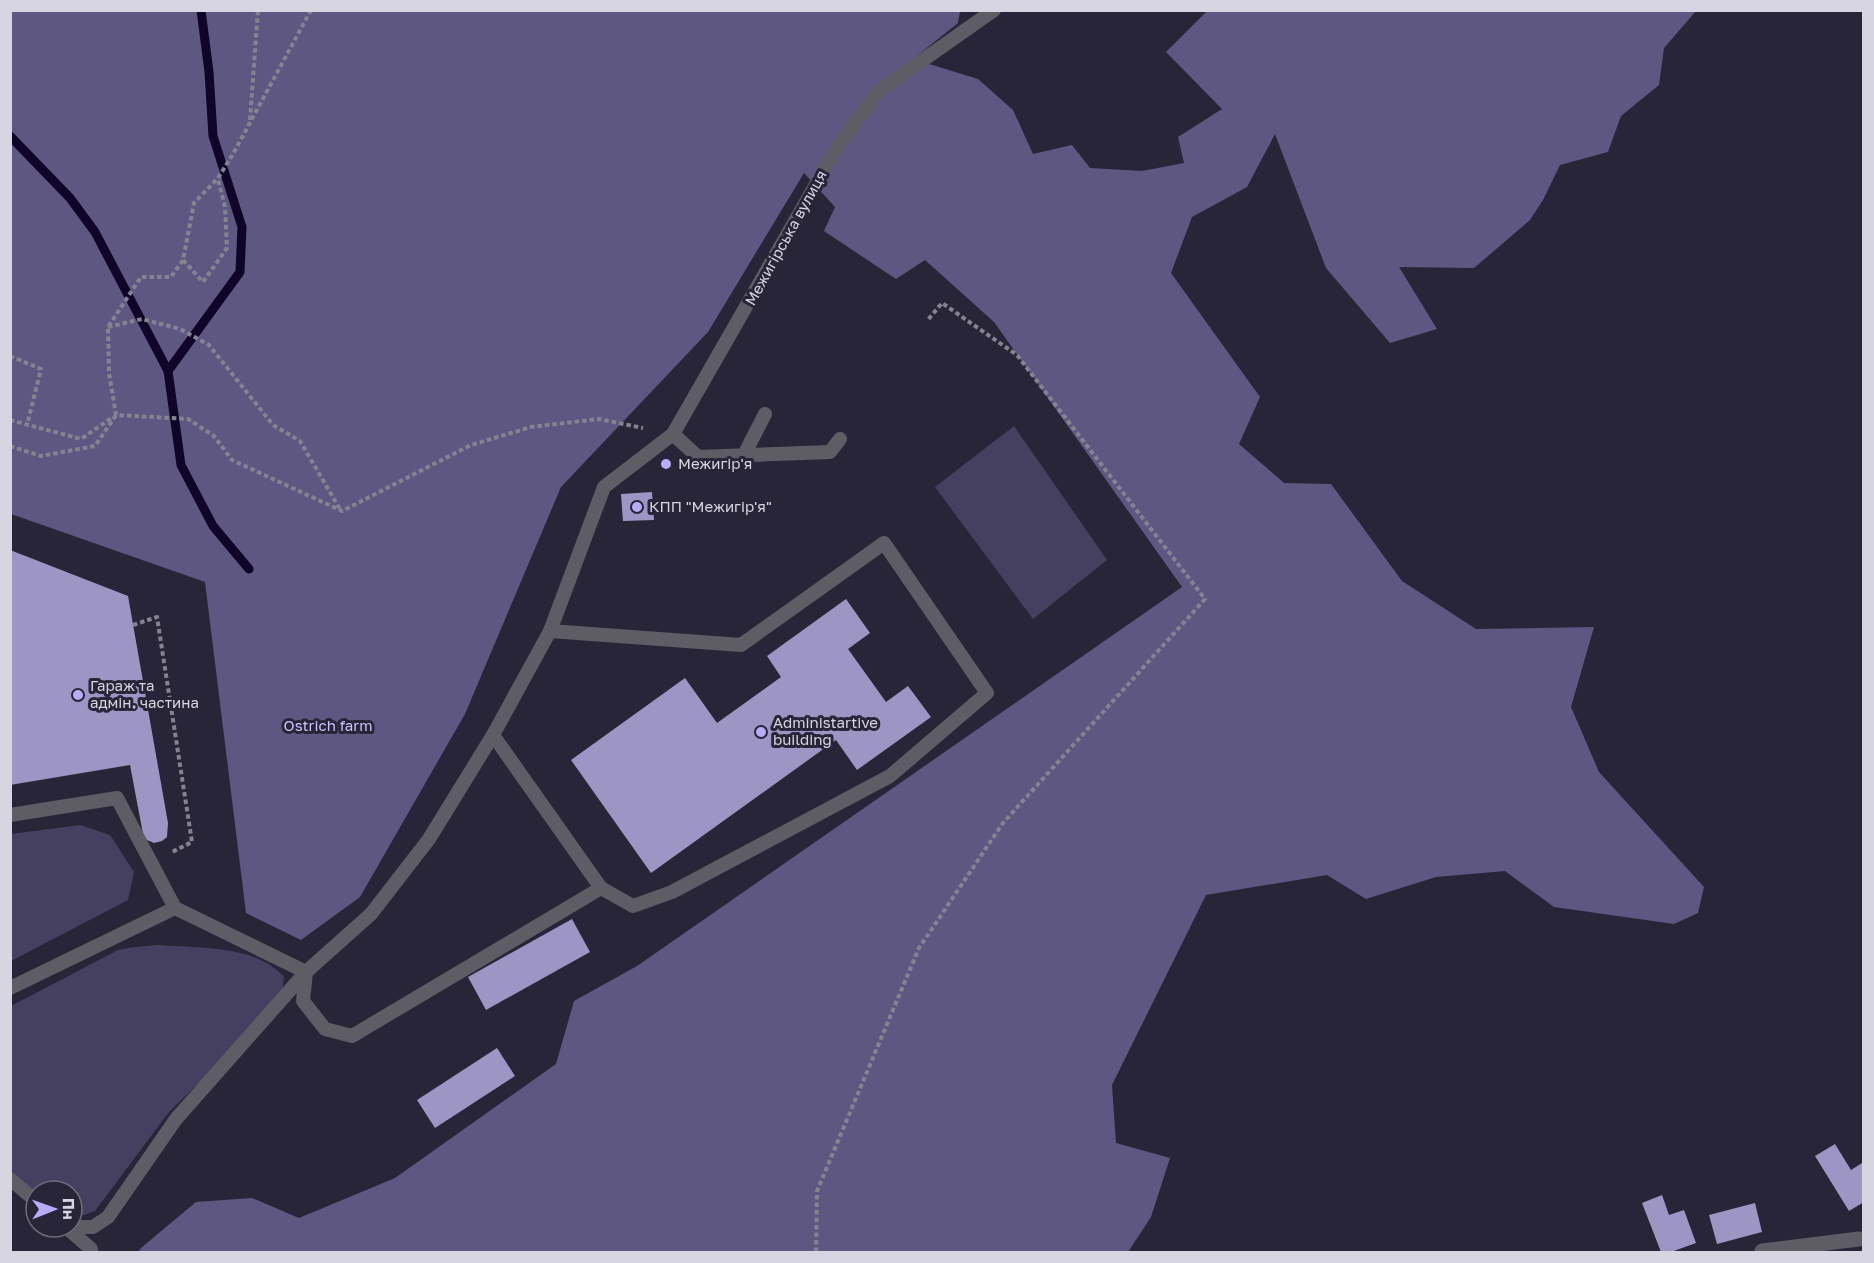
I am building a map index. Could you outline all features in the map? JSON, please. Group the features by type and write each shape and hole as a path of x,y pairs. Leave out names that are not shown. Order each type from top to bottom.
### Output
{"street":[{"path":"1762,1251 1861,1236"},
{"path":"1851,1252 1861,1236"}],"lane":[{"name":"Межигірська вулиця","path":"550,631 604,487 673,434 838,146 879,91 994,10"},
{"path":"744,455 765,414"},
{"path":"673,434 698,457 830,452 840,439"},
{"path":"84,1227 93,1227 108,1217 176,1119 306,972 371,914 429,839 493,735 550,631 741,645 884,543 987,693 890,776 672,892 633,906 601,888 493,735"},
{"path":"10,815 117,798 175,908 306,972"},
{"path":"306,972 303,1001 325,1029 352,1036 601,888"},
{"path":"10,988 175,908"},
{"path":"10,1179 24,1191"},
{"path":"80,1239 91,1249 91,1252"}],"path":[{"path":"250,124 258,10"},
{"path":"10,446 40,456 95,446 116,415 109,373 108,327 141,277 171,277 183,260 194,203 218,178 233,154 311,10"},
{"path":"183,260 203,282 227,248 225,207 218,178"},
{"path":"816,1252 817,1191 919,948 1004,823 1205,598 1017,355 942,303 927,321"},
{"path":"108,327 142,319 180,328 209,345 273,425 300,441 342,512"},
{"path":"10,356 41,369 27,424"},
{"path":"10,420 81,439 116,415 188,419 214,436 232,460 342,512"},
{"path":"342,512 471,445 531,427 599,419 673,434"},
{"path":"133,625 157,617 192,842 151,863"}],"shaded area":[{"path":"1014,426 1107,560 1033,619 935,487"},
{"path":"80,825 110,835 134,872 128,900 11,961 11,834"},
{"path":"158,945 208,948 258,959 284,977 282,996 269,1014 169,1112 95,1211 84,1215 84,1179 24,1179 24,1189 11,1180 11,1006 118,950"}],"green space":[{"name":"Ostrich farm","path":"11,11 960,11 958,23 913,59 978,79 1013,110 1033,154 1072,145 1090,168 1142,171 1184,163 1178,137 1222,109 1166,52 1207,11 1696,11 1664,48 1659,85 1621,116 1608,152 1560,165 1543,200 1530,220 1474,268 1399,267 1437,329 1390,343 1326,268 1275,134 1247,187 1192,217 1171,273 1260,397 1239,444 1284,483 1331,484 1402,581 1476,629 1594,627 1571,707 1599,772 1704,887 1698,913 1674,924 1554,907 1505,871 1436,877 1366,899 1327,875 1206,895 1112,1085 1116,1143 1170,1158 1151,1217 1128,1252 138,1252 196,1202 252,1198 299,1218 395,1178 556,1064 574,1001 637,966 1182,587 994,322 925,260 896,279 824,231 835,207 804,173 708,332 561,487 465,714 360,897 301,940 246,913 205,582 11,514"}],"building":[{"name":"КПП \"Межигір'я\"","path":"652,492 654,520 623,521 621,494"},
{"name":"Гараж та адмін. частина","path":"10,550 128,596 168,823 167,837 162,841 154,843 147,840 143,834 130,765 10,785"},
{"name":"Administartive building","path":"846,599 870,633 848,649 886,702 908,686 931,717 857,770 836,740 651,873 571,760 685,678 717,723 781,677 767,656"},
{"path":"572,919 590,952 486,1010 468,977"},
{"path":"497,1048 515,1076 435,1128 417,1100"},
{"path":"1835,1144 1851,1170 1862,1163 1864,1166 1864,1202 1849,1211 1815,1156"},
{"path":"1662,1195 1669,1215 1684,1210 1696,1243 1671,1252 1661,1252 1642,1203"},
{"path":"1755,1203 1762,1232 1717,1244 1709,1215"}],"waterway":[{"path":"168,371 240,272 242,227 213,136 209,72 201,10"},
{"path":"10,136 70,198 95,232 168,371 181,465 213,526 249,569"}],"place":[{"name":"Межигір'я","path":"666,464"},
{"name":"КПП \"Межигір'я\"","path":"637,507"},
{"name":"Гараж та адмін. частина","path":"78,695"},
{"name":"Administartive building","path":"761,732"}]}
